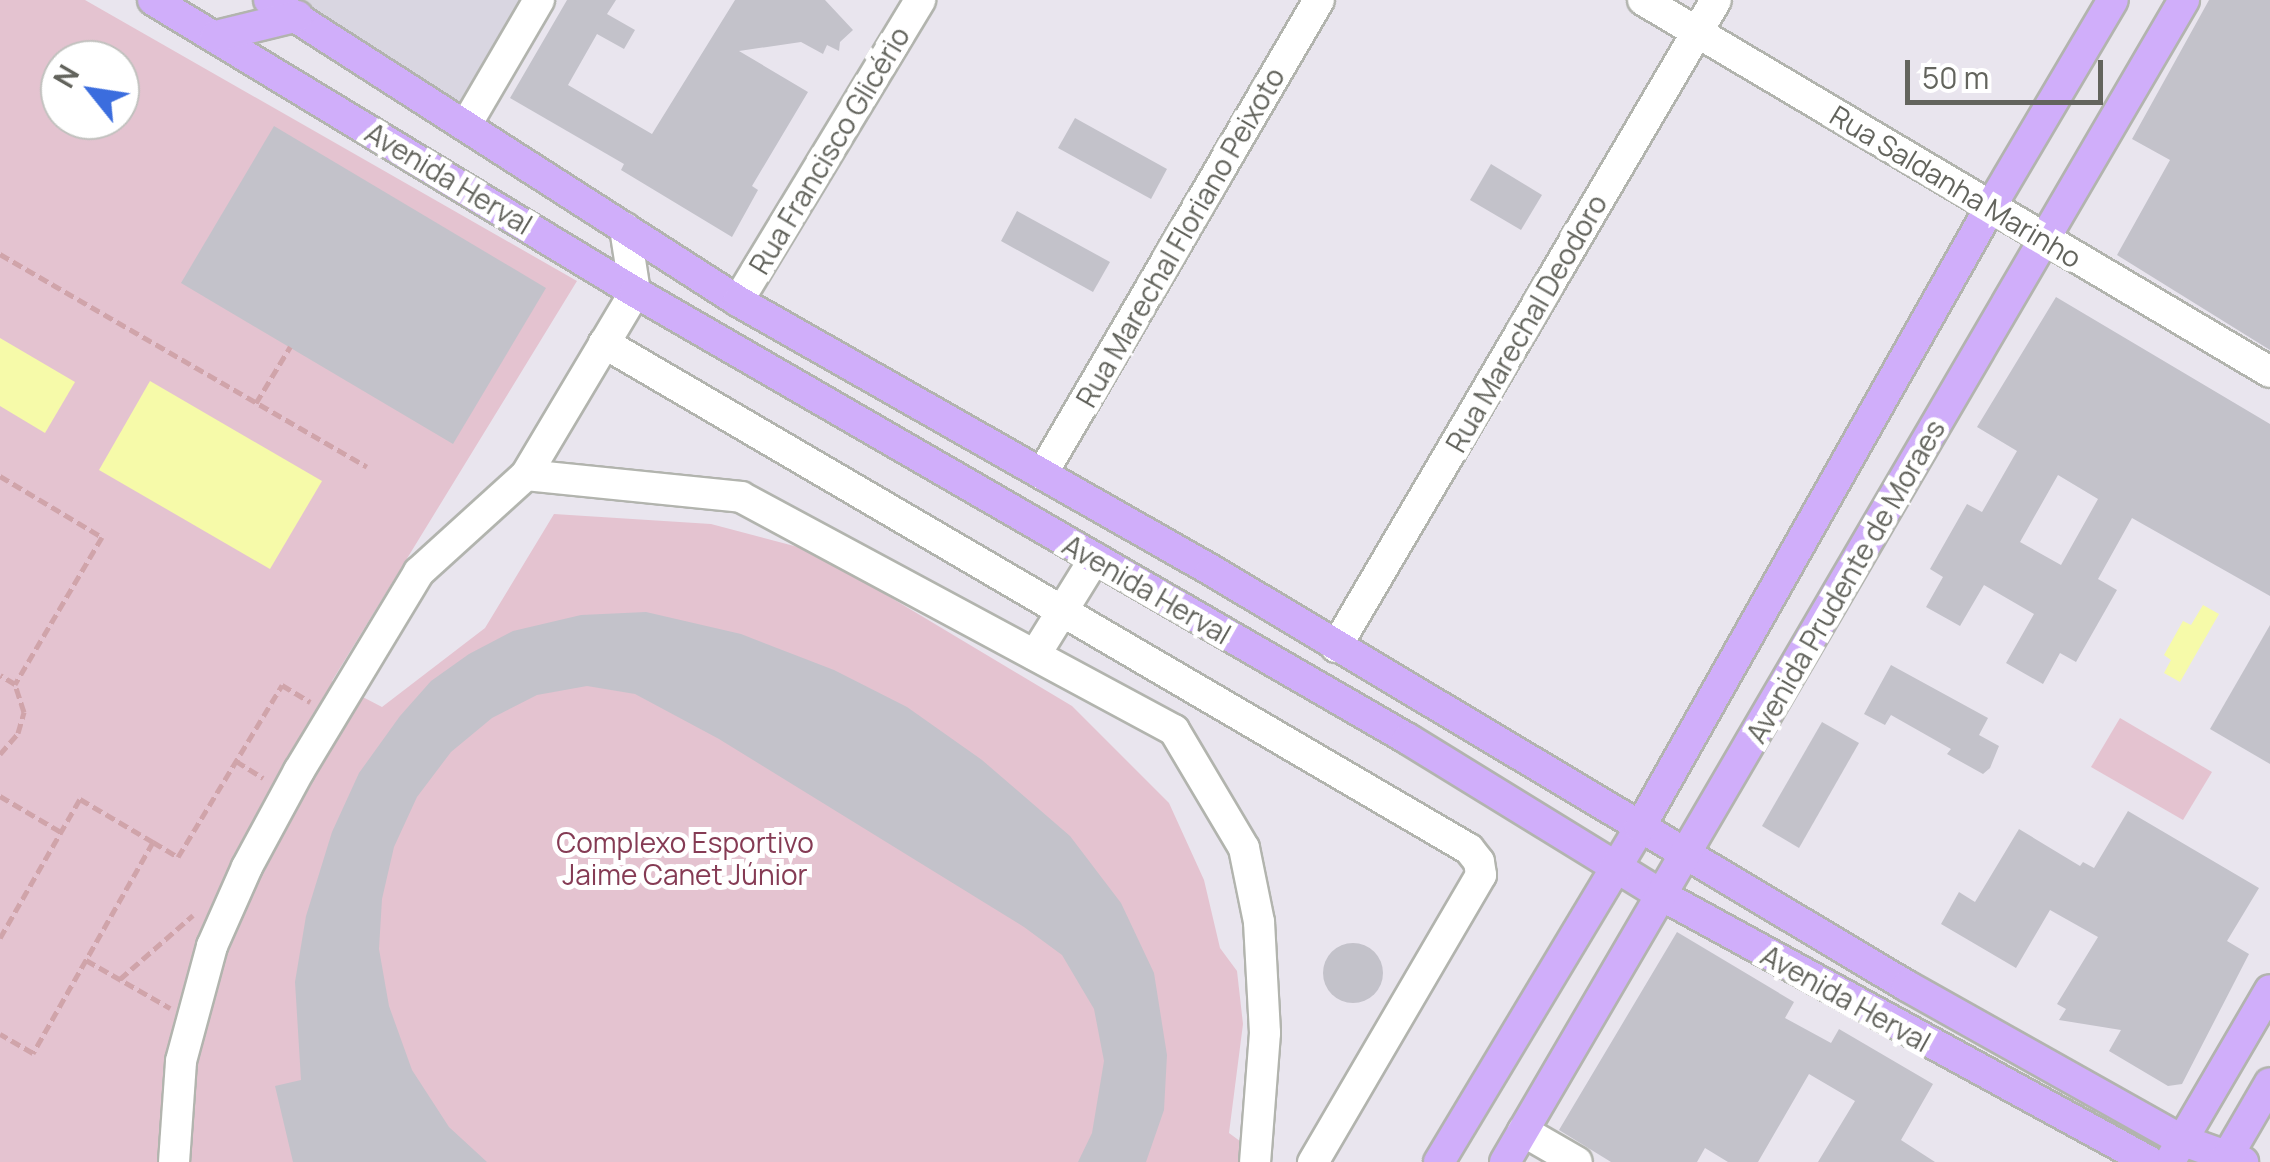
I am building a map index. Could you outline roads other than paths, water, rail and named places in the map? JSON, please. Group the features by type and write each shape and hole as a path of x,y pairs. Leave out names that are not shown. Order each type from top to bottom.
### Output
{"main road":[{"name":"Avenida Herval","path":"153,0 635,292 1408,739 1663,896 2150,1162"},
{"name":"Avenida Herval","path":"268,0 738,301 1212,570 1336,648 1482,729 2175,1151 2232,1160"},
{"name":"Avenida Prudente de Moraes","path":"1439,1162 1640,827 1991,206 2113,0"},
{"name":"Avenida Prudente de Moraes","path":"1504,1162 1687,856 2184,0"},
{"path":"216,36 298,16"},
{"path":"924,459 984,440"},
{"path":"1212,570 1244,645"},
{"path":"1408,739 1482,729"},
{"path":"1907,986 1920,1039"},
{"path":"2175,1151 2270,990"},
{"path":"2232,1160 2270,1083"}],"street":[{"path":"466,125 539,0"},
{"name":"Rua Francisco Glicério","path":"738,301 920,0"},
{"name":"Rua Marechal Floriano Peixoto","path":"1042,474 1319,0"},
{"name":"Rua Saldanha Marinho","path":"1642,0 2270,372"},
{"name":"Rua Marechal Deodoro","path":"1336,648 1716,0"},
{"path":"174,1162 181,1061 191,1020 212,946 248,867 418,572 526,474 635,292 625,228"},
{"path":"604,343 1470,849 1480,862 1481,875 1313,1162"},
{"path":"526,474 742,497 1174,730 1244,848 1259,922 1265,1033 1254,1162"},
{"path":"1035,655 1095,558"},
{"path":"1523,1130 1577,1162"}],"park label":[{"name":"Complexo Esportivo Jaime Canet Júnior","path":"685,858"}]}
